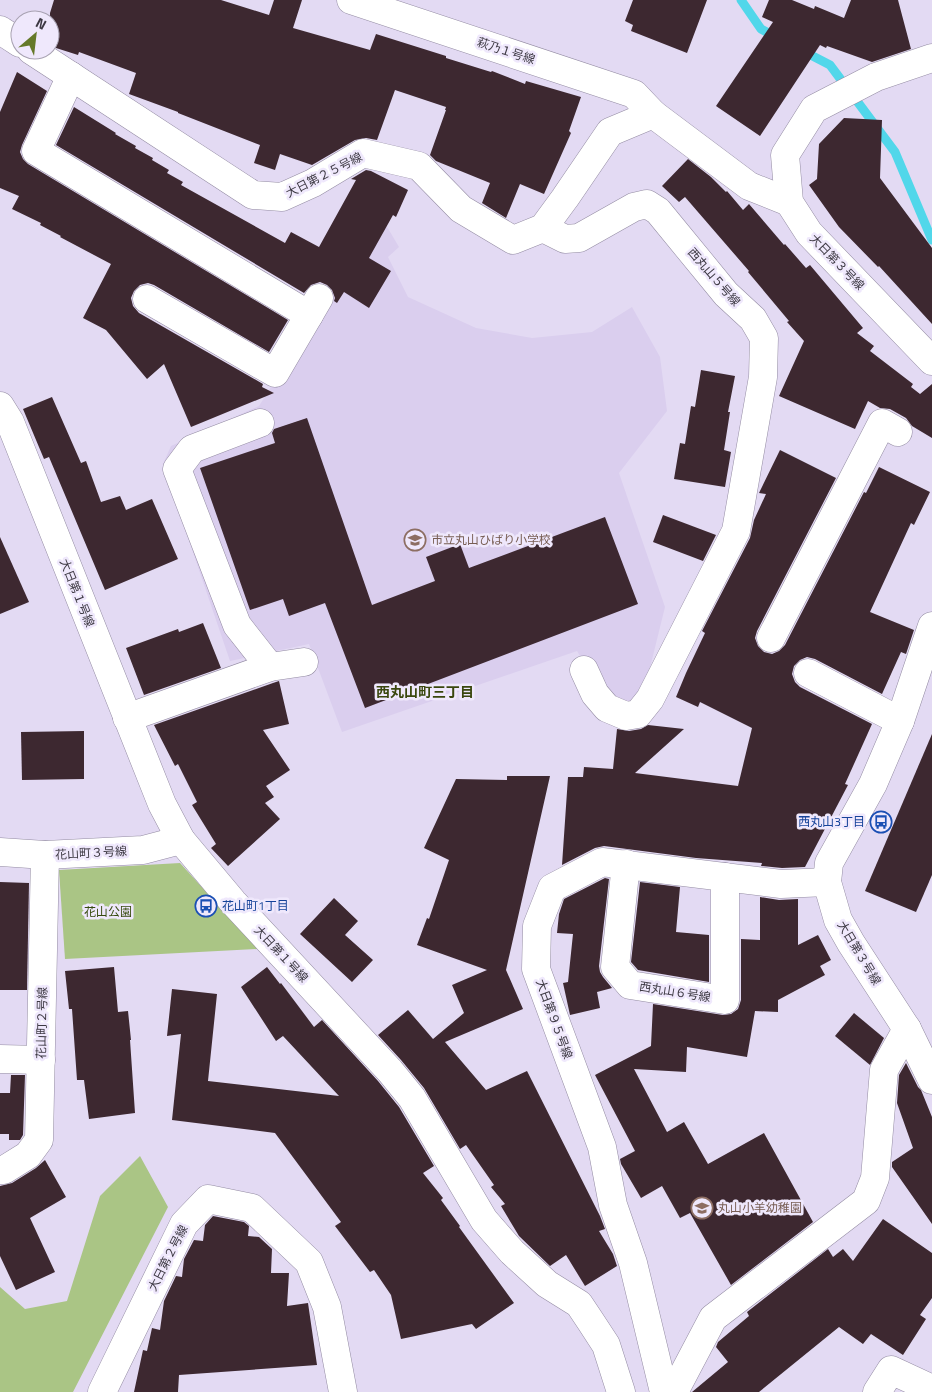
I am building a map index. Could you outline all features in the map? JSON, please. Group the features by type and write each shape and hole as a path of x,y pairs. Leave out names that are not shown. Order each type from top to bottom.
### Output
{"street":[{"name":"萩乃１号線","path":"351,0 634,94 653,114"},
{"name":"大日第３号線","path":"932,58 876,77 814,109 785,155 789,202 809,233 932,361"},
{"name":"大日第２５号線","path":"46,60 253,195 282,197 313,184 363,153 419,166 461,209 513,240 543,228"},
{"path":"71,76 36,151 314,307 275,373 147,299"},
{"path":"543,228 610,132 653,114 749,186 789,202"},
{"name":"西丸山５号線","path":"543,228 565,239 579,238 634,208 647,204 658,211 726,294 753,319 764,338 763,378 736,531 650,699 638,714 626,716 607,708 595,694 584,670"},
{"name":"大日第１号線","path":"0,406 10,422 162,804 181,840 233,902 390,1071 412,1098 484,1220 512,1252 547,1284 579,1304 606,1345 621,1392"},
{"path":"260,423 192,449 177,469 237,625 270,666"},
{"path":"770,638 882,423 898,432"},
{"path":"826,882 829,863 872,784 900,721 932,626"},
{"path":"127,718 270,666 304,662"},
{"path":"808,673 900,721"},
{"name":"花山町３号線","path":"0,852 45,855 143,850 181,840"},
{"name":"花山町２号線","path":"0,1170 4,1170 28,1155 39,1140 45,855"},
{"name":"大日第９５号線","path":"664,1392 633,1263 614,1205 602,1147 536,970 537,926 552,888 602,862 781,884 826,882"},
{"name":"西丸山６号線","path":"626,864 616,967 630,985 725,1000 725,877"},
{"name":"大日第３号線","path":"826,882 838,920 850,943 907,1030 932,1080"},
{"path":"674,1392 713,1318 866,1201 875,1178 884,1070 907,1030"},
{"path":"0,1059 41,1060"},
{"name":"大日第２号線","path":"102,1392 184,1224 208,1199 252,1208 309,1262 327,1307 343,1392"},
{"path":"877,1392 891,1370 932,1389"}],"shaded area":[{"name":"市立丸山ひばり小学校","path":"380,215 399,247 388,257 408,297 476,328 532,338 592,332 632,307 660,357 667,411 619,473 665,607 642,700 629,711 608,702 577,651 342,732 309,644 230,661 163,464 171,446 259,406"}],"green space":[{"name":"花山公園","path":"180,863 258,949 65,959 59,870"},
{"path":"140,1156 168,1207 73,1392 0,1392 0,1287 25,1309 67,1301 100,1196"}],"building":[{"path":"54,0 221,0 269,15 274,0 302,0 293,28 370,50 376,34 446,56 446,58 492,71 525,84 526,81 581,97 569,131 571,133 544,194 520,184 506,218 482,203 490,183 436,161 430,155 446,107 395,90 377,140 366,138 355,140 312,165 280,154 275,170 254,163 260,145 129,94 136,73 79,52 78,55 60,49 60,10 51,10"},
{"path":"633,0 707,0 687,53 631,31 633,25 625,21"},
{"path":"769,0 792,0 814,9 815,6 844,18 851,0 898,0 911,49 872,62 820,45 760,136 716,106 773,22 762,17"},
{"path":"17,72 47,91 20,152 28,164 288,320 269,352 154,285 148,283 140,285 134,291 131,298 133,306 139,313 263,384 262,387 274,393 191,427 164,364 147,379 106,330 83,318 111,264 60,237 40,225 41,223 12,209 19,196 0,188 0,112"},
{"path":"74,107 153,158 152,160 169,170 167,173 183,182 181,185 285,243 291,232 319,247 356,180 351,179 366,170 408,190 396,217 393,215 369,258 391,271 369,308 344,292 337,303 334,301 335,298 332,290 320,282 311,285 304,293 56,145"},
{"path":"844,118 882,120 880,178 932,248 932,324 879,266 839,227 809,185 817,179 819,144"},
{"path":"688,159 727,191 743,210 749,204 806,268 810,265 863,328 857,333 874,346 870,351 913,384 911,387 920,394 932,384 932,438 912,426 906,418 890,409 880,408 868,401 855,429 779,396 804,341 787,322 789,321 749,271 685,197 679,202 662,186"},
{"path":"701,370 735,376 728,412 730,412 724,450 731,452 725,487 674,479 680,443 685,444 691,406 695,407"},
{"path":"52,397 81,463 86,461 101,502 120,496 126,510 152,499 178,559 105,590 49,457 44,459 23,409"},
{"path":"307,418 372,605 435,581 426,557 460,544 469,568 605,517 638,604 365,708 325,603 289,616 283,599 250,610 200,468 275,443 272,433 274,429"},
{"path":"780,450 836,478 757,631 755,638 758,646 764,652 772,654 779,651 785,645 864,492 866,493 879,467 930,492 914,525 911,523 870,612 914,630 906,654 901,652 882,694 815,659 807,657 800,660 794,666 792,674 795,682 800,687 872,724 845,784 848,785 805,867 782,868 761,866 762,863 696,858 604,846 595,848 562,865 568,777 583,777 584,767 613,769 617,729 629,731 641,729 648,725 684,729 635,773 738,786 752,728 700,702 698,707 676,697 705,633 702,631 750,538 754,520 766,494 759,493"},
{"path":"663,515 716,535 703,561 653,542"},
{"path":"0,537 29,602 0,614"},
{"path":"203,623 221,668 144,695 126,648 178,629 179,632"},
{"path":"279,681 289,724 263,730 290,770 266,786 274,797 265,803 280,819 228,866 211,848 216,844 192,805 197,802 178,764 175,766 154,725"},
{"path":"84,731 84,779 22,780 21,732"},
{"path":"932,734 932,875 916,912 865,891"},
{"path":"507,776 550,776 506,970 523,1009 445,1042 486,1090 527,1071 600,1216 605,1229 599,1231 613,1254 617,1266 585,1286 566,1255 550,1266 519,1236 501,1206 505,1204 491,1187 494,1185 466,1145 460,1149 424,1088 378,1035 408,1010 433,1039 464,1013 452,985 487,970 417,945 427,918 429,919 449,860 424,848 456,779 507,780"},
{"path":"605,878 609,879 599,966 600,972 612,988 597,992 600,1008 570,1015 563,983 568,982 573,934 557,933 559,914 564,899"},
{"path":"0,882 29,883 27,990 0,990"},
{"path":"640,882 680,887 676,932 709,935 709,982 638,970 631,962"},
{"path":"760,897 779,900 798,899 798,945 818,935 831,960 820,966 825,975 778,1000 778,1012 755,1011 747,1057 687,1047 686,1072 634,1069 667,1132 684,1122 708,1164 764,1133 813,1222 731,1285 690,1213 680,1218 662,1186 641,1198 620,1159 635,1151 595,1075 651,1046 653,1004 723,1015 731,1014 738,1009 741,1000 741,939 760,940"},
{"path":"334,898 358,921 345,935 373,960 352,982 300,934"},
{"path":"114,967 118,1012 128,1011 135,1113 89,1119 84,1080 77,1080 72,1009 69,1009 65,971"},
{"path":"267,967 314,1027 322,1020 378,1081 399,1107 434,1166 423,1173 443,1198 441,1200 459,1227 514,1303 476,1329 472,1324 401,1339 391,1295 374,1270 370,1272 335,1226 341,1222 275,1133 172,1120 181,1034 167,1036 172,989 217,994 208,1081 339,1096 283,1036 276,1041 241,987"},
{"path":"854,1013 884,1038 870,1065 835,1036"},
{"path":"906,1063 921,1090 932,1117 932,1224 892,1167 892,1162 913,1148 897,1103 899,1075"},
{"path":"11,1075 25,1075 23,1135 20,1140 9,1140 9,1134 0,1134 0,1093 10,1093"},
{"path":"45,1160 66,1197 30,1218 55,1272 16,1290 0,1256 0,1186 12,1183"},
{"path":"213,1216 244,1222 249,1226 248,1236 259,1237 272,1249 271,1273 289,1273 287,1306 308,1303 317,1365 179,1375 178,1392 134,1392 143,1350 147,1351 152,1328 160,1330 164,1301 176,1276 182,1277 184,1259 194,1240 203,1241 205,1225"},
{"path":"883,1219 932,1253 932,1298 920,1315 926,1319 903,1355 871,1334 863,1344 839,1327 759,1392 692,1392 728,1362 716,1347 718,1342 749,1316 747,1312 828,1249 833,1257 843,1249 853,1261"}],"waterway":[{"path":"741,0 761,29 776,37"},
{"path":"803,51 830,65 895,152 932,240"}],"place":[{"name":"市立丸山ひばり小学校","path":"415,540"},
{"name":"西丸山3丁目","path":"881,822"},
{"name":"花山町1丁目","path":"206,906"},
{"name":"丸山小羊幼稚園","path":"702,1208"}],"district":[{"name":"西丸山町三丁目","path":"425,692"}]}
